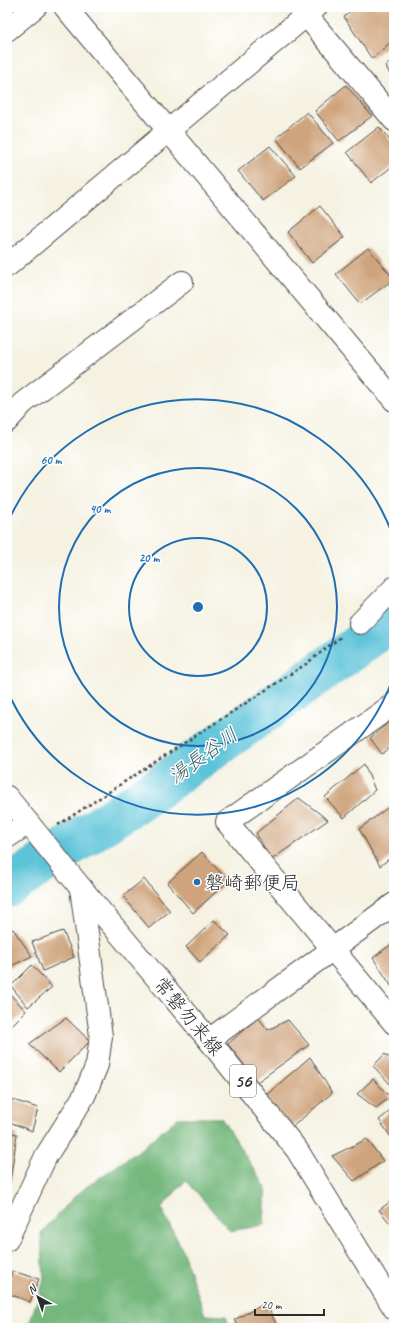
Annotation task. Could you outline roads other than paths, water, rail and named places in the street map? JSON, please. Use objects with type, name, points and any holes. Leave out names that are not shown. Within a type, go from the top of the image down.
[{"type":"street","points":[[7,30],[35,7]]},
{"type":"street","points":[[65,7],[394,400]]},
{"type":"street","points":[[7,266],[311,11],[394,120]]},
{"type":"street","points":[[7,421],[23,403],[182,282]]},
{"type":"street","points":[[360,623],[394,588]]},
{"type":"street","points":[[394,704],[227,822],[394,1023]]},
{"type":"street","name":"常磐勿来線","points":[[7,797],[37,835],[209,1040],[298,1150],[394,1308]]},
{"type":"street","points":[[7,837],[37,835]]},
{"type":"street","points":[[7,1240],[46,1156],[84,1096],[97,1065],[101,1036],[75,880]]},
{"type":"street","points":[[209,1040],[394,904]]},
{"type":"waterway","name":"湯長谷川","points":[[7,887],[146,796],[363,642],[394,618]]},
{"type":"place","name":"磐崎郵便局","points":[[197,882]]}]
